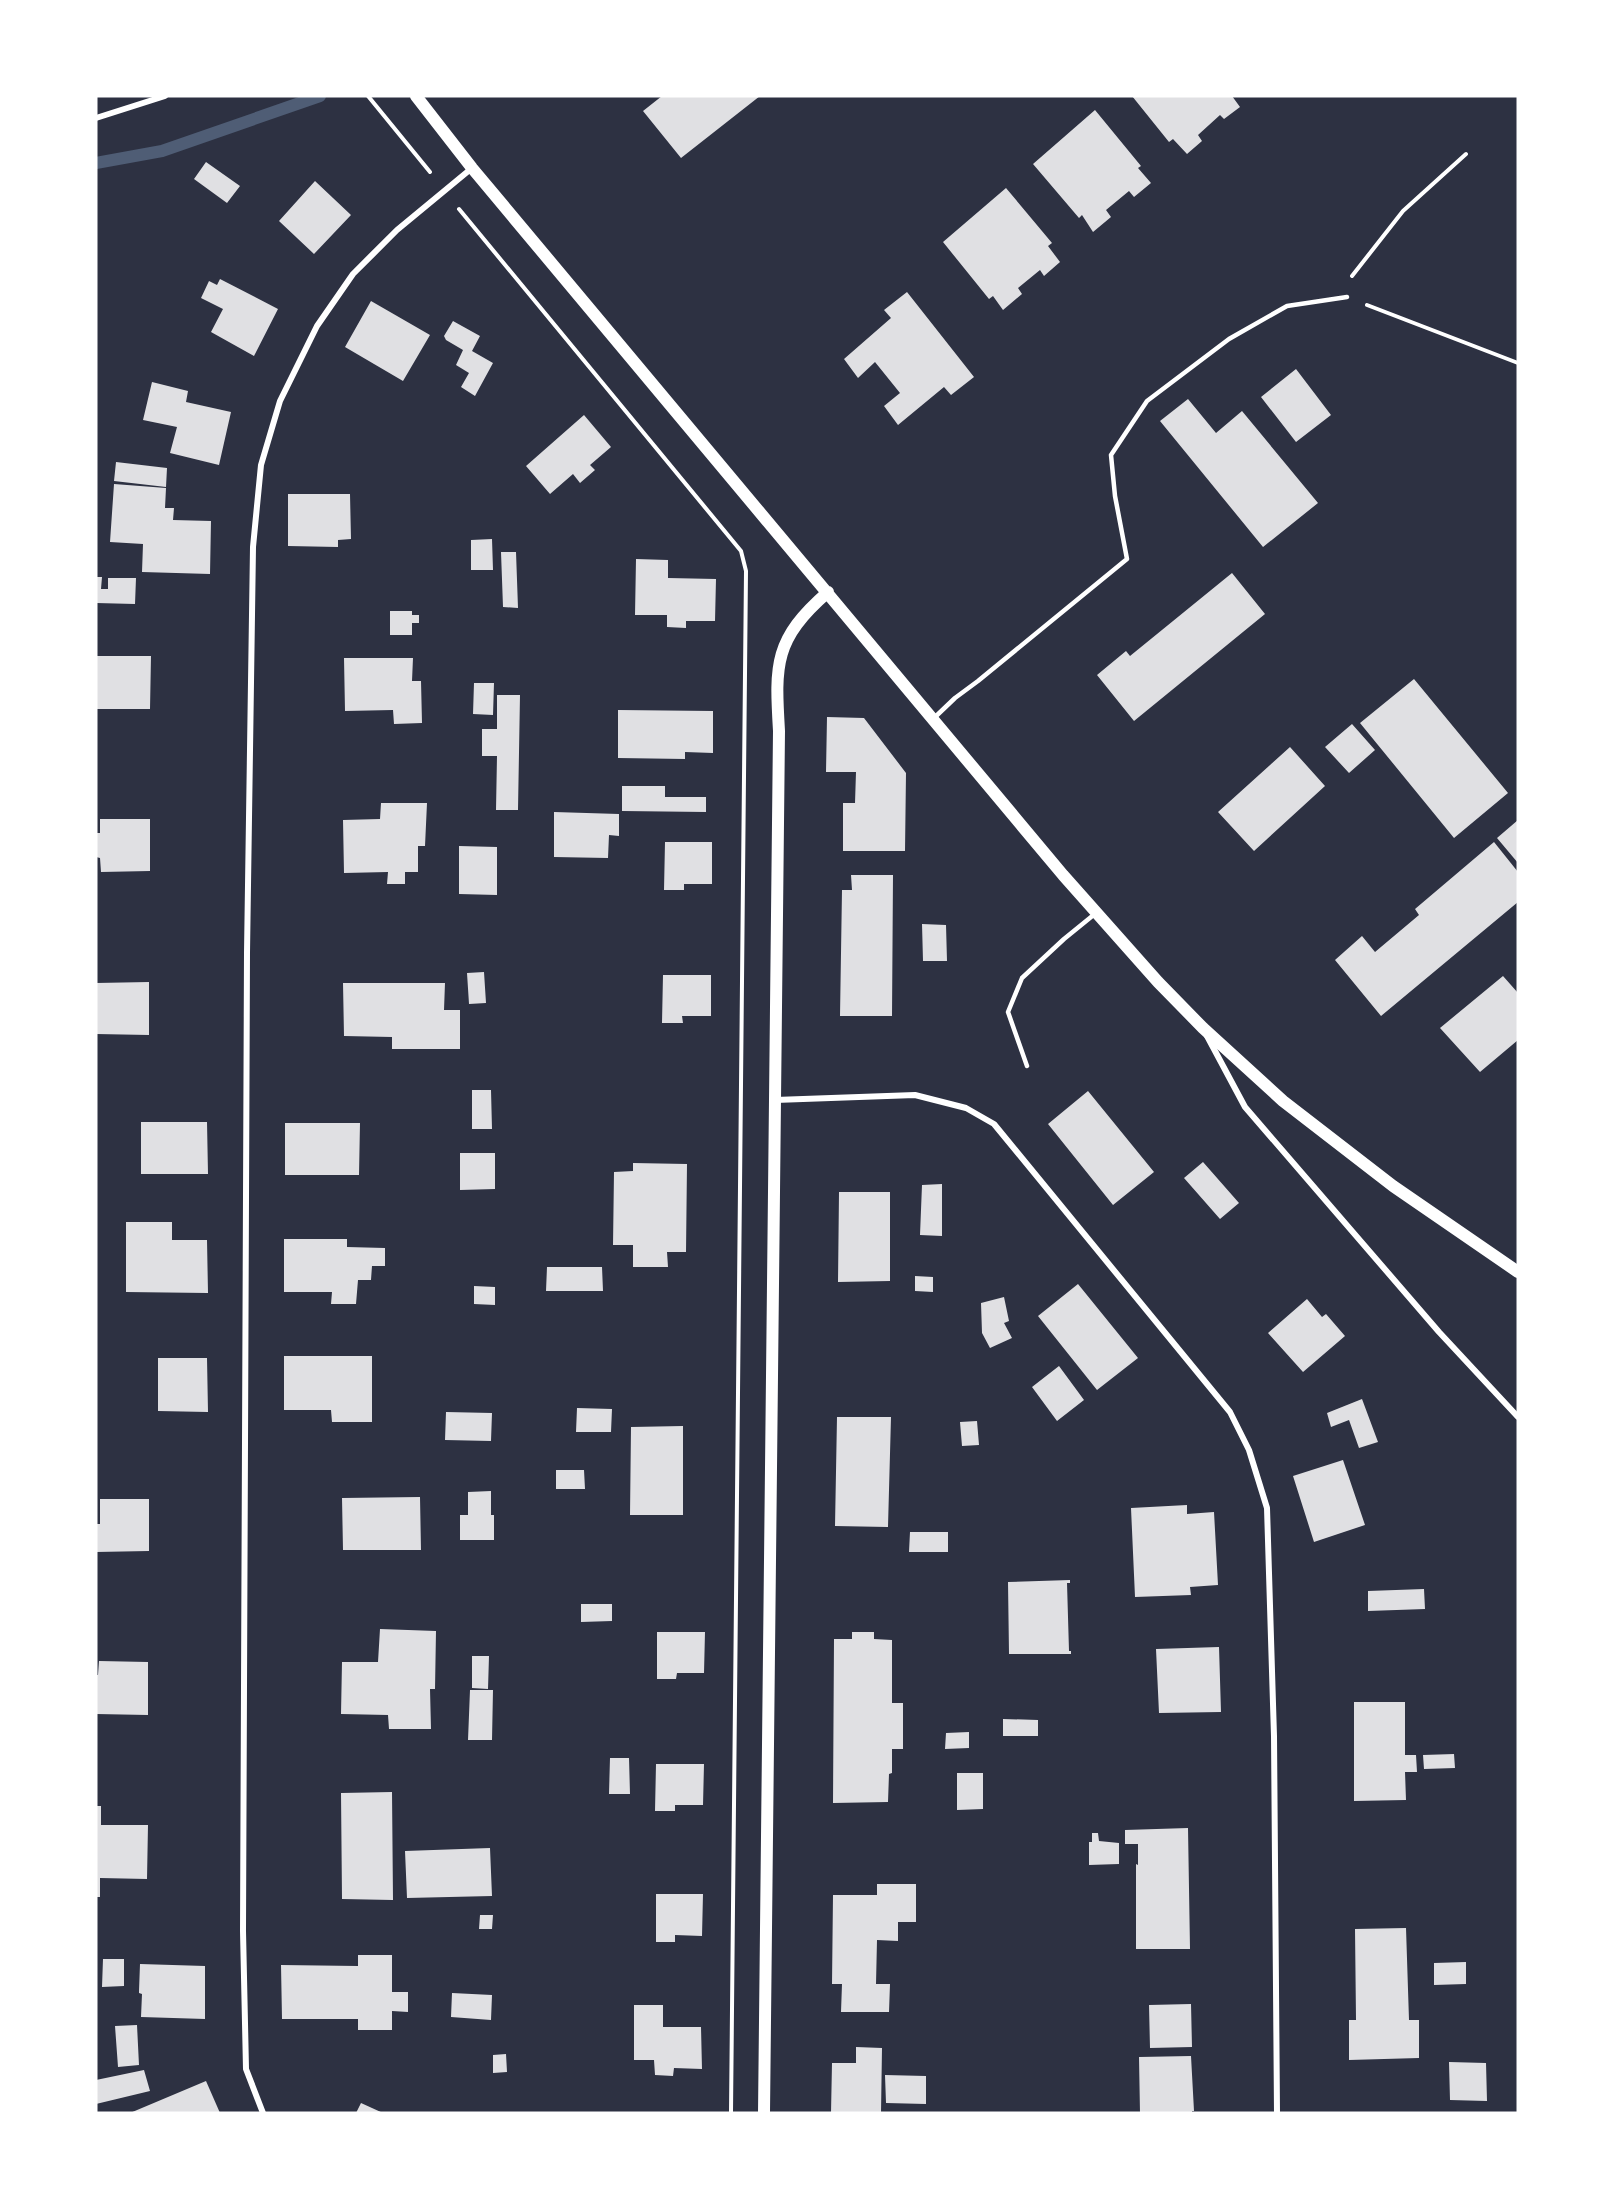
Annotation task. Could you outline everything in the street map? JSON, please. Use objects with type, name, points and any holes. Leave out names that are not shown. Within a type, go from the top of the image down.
[{"type":"main road","points":[[416,96],[472,168],[933,720],[1096,913],[1203,1028],[1283,1101],[1383,1179],[1518,1272]]},
{"type":"main road","points":[[764,2113],[779,731],[776,683],[779,658],[786,639],[796,623],[828,592]]},
{"type":"street","points":[[96,118],[165,96]]},
{"type":"street","points":[[262,2113],[246,2069],[243,1931],[247,965],[253,547],[261,465],[280,401],[317,326],[353,274],[397,230],[472,168]]},
{"type":"street","points":[[1203,1028],[1245,1107],[1439,1332],[1518,1417]]},
{"type":"street","points":[[774,1100],[915,1095],[966,1108],[994,1124],[1230,1412],[1249,1450],[1267,1508],[1274,1736],[1277,2113]]},
{"type":"lane","points":[[933,720],[955,698],[1127,559],[1115,496],[1111,456],[1147,400],[1229,339],[1287,306],[1347,297]]},
{"type":"lane","points":[[1027,1066],[1008,1012],[1022,978],[1096,913]]},
{"type":"path","points":[[368,96],[433,175]]},
{"type":"path","points":[[1466,154],[1403,211],[1352,273],[1347,297],[1518,363]]},
{"type":"path","points":[[460,210],[741,551],[747,571],[732,2113]]},
{"type":"building","points":[[662,96],[760,96],[681,158],[643,111]]},
{"type":"building","points":[[1132,96],[1232,96],[1240,107],[1224,119],[1220,115],[1198,135],[1202,141],[1187,154],[1173,139],[1169,142]]},
{"type":"building","points":[[1095,110],[1141,166],[1138,168],[1151,183],[1134,197],[1129,191],[1106,210],[1111,217],[1093,232],[1082,215],[1079,218],[1033,164]]},
{"type":"building","points":[[206,162],[240,186],[227,203],[194,179]]},
{"type":"building","points":[[315,181],[351,215],[314,254],[279,221]]},
{"type":"building","points":[[1006,188],[1052,243],[1048,246],[1060,262],[1044,276],[1040,270],[1018,288],[1022,294],[1003,310],[993,296],[989,299],[943,242]]},
{"type":"building","points":[[220,279],[278,309],[254,356],[211,332],[223,309],[201,298],[209,281],[217,285]]},
{"type":"building","points":[[907,292],[974,377],[951,395],[944,387],[898,425],[884,406],[900,393],[875,362],[858,378],[844,359],[891,318],[884,310]]},
{"type":"building","points":[[371,301],[430,335],[403,381],[345,347]]},
{"type":"building","points":[[453,321],[480,336],[472,351],[493,363],[475,396],[461,387],[469,373],[456,365],[463,350],[446,340],[444,336]]},
{"type":"building","points":[[1296,369],[1331,415],[1296,442],[1261,397]]},
{"type":"building","points":[[152,382],[188,391],[186,402],[231,412],[219,465],[170,453],[177,427],[143,420]]},
{"type":"building","points":[[1188,399],[1216,433],[1242,411],[1318,503],[1263,547],[1160,421]]},
{"type":"building","points":[[584,415],[611,447],[590,465],[595,470],[580,483],[573,474],[550,494],[526,466]]},
{"type":"building","points":[[116,462],[167,468],[166,487],[114,481]]},
{"type":"building","points":[[114,484],[166,488],[165,508],[174,508],[173,520],[211,521],[210,574],[142,572],[143,544],[110,542]]},
{"type":"building","points":[[288,494],[350,494],[351,539],[338,540],[338,547],[288,546]]},
{"type":"building","points":[[492,539],[493,570],[471,570],[471,540]]},
{"type":"building","points":[[501,552],[516,552],[518,608],[503,607]]},
{"type":"building","points":[[636,559],[668,560],[668,578],[716,579],[715,621],[686,621],[686,628],[667,627],[667,615],[635,615]]},
{"type":"building","points":[[1232,573],[1265,614],[1134,721],[1097,675],[1126,651],[1130,656]]},
{"type":"building","points":[[96,577],[102,577],[101,589],[108,589],[108,578],[136,578],[135,604],[96,603]]},
{"type":"building","points":[[390,611],[412,611],[412,615],[419,615],[419,623],[412,623],[412,635],[390,635]]},
{"type":"building","points":[[96,656],[151,656],[150,709],[96,709]]},
{"type":"building","points":[[344,658],[413,658],[412,681],[421,681],[422,723],[394,724],[393,710],[345,711]]},
{"type":"building","points":[[1414,679],[1508,793],[1454,838],[1360,723]]},
{"type":"building","points":[[474,683],[494,683],[493,715],[473,714]]},
{"type":"building","points":[[497,695],[520,695],[518,810],[496,810],[497,756],[482,756],[482,729],[497,729]]},
{"type":"building","points":[[618,710],[713,711],[713,753],[685,752],[685,759],[618,758]]},
{"type":"building","points":[[827,717],[864,718],[906,773],[905,851],[843,851],[843,803],[855,803],[856,772],[826,772]]},
{"type":"building","points":[[1352,724],[1375,750],[1349,773],[1325,747]]},
{"type":"building","points":[[1290,747],[1325,786],[1254,851],[1218,812]]},
{"type":"building","points":[[622,786],[665,786],[665,797],[706,797],[706,812],[622,811]]},
{"type":"building","points":[[381,803],[427,803],[425,846],[418,846],[418,872],[405,872],[405,884],[387,884],[388,872],[344,873],[343,820],[380,819]]},
{"type":"building","points":[[554,812],[619,814],[619,836],[609,835],[608,858],[554,857]]},
{"type":"building","points":[[100,819],[150,819],[150,871],[101,872],[100,858],[96,857],[96,833],[100,833]]},
{"type":"building","points":[[1518,820],[1518,863],[1497,838]]},
{"type":"building","points":[[665,842],[712,842],[712,884],[684,884],[684,890],[664,890]]},
{"type":"building","points":[[1494,842],[1518,872],[1518,902],[1381,1016],[1335,960],[1362,936],[1375,952],[1419,915],[1415,909]]},
{"type":"building","points":[[459,846],[497,847],[497,895],[459,894]]},
{"type":"building","points":[[851,875],[893,875],[892,1016],[840,1016],[842,890],[852,890]]},
{"type":"building","points":[[922,924],[946,925],[947,961],[923,961]]},
{"type":"building","points":[[484,972],[486,1003],[469,1004],[467,973]]},
{"type":"building","points":[[663,975],[711,975],[711,1016],[682,1016],[683,1023],[662,1023]]},
{"type":"building","points":[[1503,976],[1518,993],[1518,1040],[1480,1072],[1440,1028]]},
{"type":"building","points":[[149,982],[149,1035],[96,1034],[96,983]]},
{"type":"building","points":[[343,983],[445,983],[444,1010],[460,1010],[460,1049],[392,1049],[392,1037],[344,1036]]},
{"type":"building","points":[[472,1090],[491,1090],[492,1129],[472,1129]]},
{"type":"building","points":[[1088,1091],[1154,1172],[1113,1205],[1048,1124]]},
{"type":"building","points":[[141,1122],[207,1122],[208,1174],[141,1174]]},
{"type":"building","points":[[285,1123],[360,1123],[359,1175],[285,1175]]},
{"type":"building","points":[[460,1153],[495,1153],[495,1189],[460,1190]]},
{"type":"building","points":[[1203,1162],[1239,1203],[1220,1219],[1184,1178]]},
{"type":"building","points":[[633,1163],[687,1164],[686,1252],[667,1252],[668,1267],[633,1267],[633,1245],[613,1245],[614,1172],[633,1171]]},
{"type":"building","points":[[942,1184],[942,1236],[920,1235],[922,1185]]},
{"type":"building","points":[[839,1192],[890,1192],[890,1281],[838,1282]]},
{"type":"building","points":[[126,1222],[172,1222],[172,1240],[207,1240],[208,1293],[126,1292]]},
{"type":"building","points":[[284,1239],[347,1239],[347,1247],[385,1248],[385,1266],[372,1266],[371,1280],[358,1280],[356,1304],[331,1304],[332,1292],[284,1292]]},
{"type":"building","points":[[547,1267],[602,1267],[603,1291],[546,1291]]},
{"type":"building","points":[[915,1276],[933,1277],[933,1292],[915,1291]]},
{"type":"building","points":[[1078,1284],[1138,1358],[1097,1390],[1038,1316]]},
{"type":"building","points":[[474,1286],[495,1287],[495,1305],[474,1304]]},
{"type":"building","points":[[1004,1297],[1009,1321],[1004,1323],[1012,1338],[990,1348],[982,1333],[981,1303]]},
{"type":"building","points":[[1307,1299],[1322,1317],[1326,1314],[1345,1336],[1303,1372],[1268,1333]]},
{"type":"building","points":[[284,1356],[372,1356],[372,1422],[332,1422],[331,1410],[284,1410]]},
{"type":"building","points":[[158,1358],[207,1358],[208,1412],[158,1411]]},
{"type":"building","points":[[1059,1366],[1084,1400],[1057,1421],[1032,1387]]},
{"type":"building","points":[[1362,1399],[1378,1442],[1359,1448],[1349,1420],[1331,1427],[1327,1413]]},
{"type":"building","points":[[577,1408],[612,1409],[611,1432],[576,1432]]},
{"type":"building","points":[[446,1412],[492,1413],[491,1441],[445,1440]]},
{"type":"building","points":[[837,1417],[891,1417],[888,1527],[835,1526]]},
{"type":"building","points":[[977,1421],[979,1445],[962,1446],[960,1422]]},
{"type":"building","points":[[683,1426],[683,1515],[630,1515],[631,1427]]},
{"type":"building","points":[[1343,1460],[1365,1525],[1314,1542],[1293,1476]]},
{"type":"building","points":[[556,1470],[584,1470],[585,1489],[556,1489]]},
{"type":"building","points":[[491,1491],[494,1540],[460,1540],[460,1515],[468,1515],[468,1492]]},
{"type":"building","points":[[420,1497],[421,1550],[343,1550],[342,1498]]},
{"type":"building","points":[[100,1499],[149,1499],[149,1551],[96,1552],[96,1524],[100,1524]]},
{"type":"building","points":[[1187,1505],[1187,1514],[1214,1512],[1218,1585],[1190,1587],[1191,1595],[1135,1597],[1131,1508]]},
{"type":"building","points":[[910,1532],[948,1532],[948,1552],[909,1552]]},
{"type":"building","points":[[1070,1580],[1070,1583],[1067,1583],[1069,1651],[1071,1654],[1009,1654],[1008,1582]]},
{"type":"building","points":[[1424,1589],[1425,1609],[1368,1611],[1368,1591]]},
{"type":"building","points":[[581,1604],[612,1604],[612,1621],[581,1622]]},
{"type":"building","points":[[380,1629],[436,1631],[435,1689],[430,1689],[431,1729],[389,1729],[388,1715],[341,1714],[342,1662],[378,1662]]},
{"type":"building","points":[[657,1632],[705,1632],[704,1673],[677,1673],[676,1679],[657,1679]]},
{"type":"building","points":[[852,1632],[874,1632],[874,1639],[892,1640],[892,1703],[903,1703],[903,1749],[892,1749],[892,1773],[889,1774],[888,1802],[833,1803],[834,1639],[852,1639]]},
{"type":"building","points":[[1219,1647],[1221,1712],[1159,1713],[1156,1649]]},
{"type":"building","points":[[472,1656],[489,1656],[488,1689],[472,1688]]},
{"type":"building","points":[[99,1661],[148,1662],[148,1715],[96,1714],[96,1675],[98,1675]]},
{"type":"building","points":[[470,1690],[493,1690],[492,1740],[468,1740]]},
{"type":"building","points":[[1354,1702],[1405,1702],[1405,1755],[1416,1755],[1417,1772],[1405,1772],[1406,1800],[1354,1801]]},
{"type":"building","points":[[1003,1719],[1038,1720],[1038,1736],[1003,1736]]},
{"type":"building","points":[[969,1732],[969,1748],[945,1749],[946,1733]]},
{"type":"building","points":[[1454,1754],[1455,1768],[1424,1769],[1423,1755]]},
{"type":"building","points":[[610,1758],[629,1758],[630,1794],[609,1794]]},
{"type":"building","points":[[656,1764],[704,1764],[703,1805],[675,1805],[675,1811],[655,1811]]},
{"type":"building","points":[[957,1773],[983,1773],[983,1809],[957,1810]]},
{"type":"building","points":[[392,1792],[393,1900],[342,1899],[341,1793]]},
{"type":"building","points":[[96,1806],[101,1806],[101,1825],[148,1825],[147,1879],[100,1878],[100,1897],[96,1897]]},
{"type":"building","points":[[1188,1828],[1190,1949],[1136,1949],[1138,1844],[1125,1844],[1125,1830]]},
{"type":"building","points":[[1092,1833],[1098,1833],[1099,1841],[1119,1843],[1119,1864],[1089,1865],[1089,1842],[1092,1842]]},
{"type":"building","points":[[490,1848],[492,1896],[407,1898],[405,1851]]},
{"type":"building","points":[[877,1884],[916,1884],[916,1922],[898,1922],[898,1941],[877,1940],[876,1984],[890,1984],[889,2012],[841,2012],[842,1984],[832,1984],[833,1895],[877,1895]]},
{"type":"building","points":[[656,1894],[703,1894],[702,1936],[675,1935],[675,1942],[656,1942]]},
{"type":"building","points":[[480,1915],[493,1915],[492,1929],[479,1929]]},
{"type":"building","points":[[1406,1928],[1409,2020],[1419,2020],[1419,2058],[1349,2060],[1349,2020],[1356,2020],[1355,1929]]},
{"type":"building","points":[[358,1955],[392,1955],[392,1992],[408,1992],[408,2012],[392,2011],[392,2030],[358,2030],[358,2019],[282,2019],[281,1965],[358,1966]]},
{"type":"building","points":[[103,1959],[124,1959],[124,1986],[102,1987]]},
{"type":"building","points":[[1466,1962],[1466,1984],[1434,1985],[1434,1963]]},
{"type":"building","points":[[140,1964],[205,1966],[205,2019],[141,2017]]},
{"type":"building","points":[[452,1993],[492,1995],[491,2020],[451,2017]]},
{"type":"building","points":[[1191,2004],[1192,2047],[1150,2048],[1149,2005]]},
{"type":"building","points":[[634,2005],[663,2005],[663,2027],[701,2027],[702,2069],[674,2068],[673,2076],[655,2075],[654,2060],[634,2060]]},
{"type":"building","points":[[137,2025],[139,2065],[118,2067],[115,2026]]},
{"type":"building","points":[[856,2047],[882,2048],[881,2113],[831,2113],[832,2063],[856,2063]]},
{"type":"building","points":[[506,2054],[507,2072],[493,2073],[493,2055]]},
{"type":"building","points":[[1191,2056],[1194,2111],[1192,2113],[1140,2113],[1139,2057]]},
{"type":"building","points":[[1449,2062],[1486,2063],[1487,2101],[1450,2100]]},
{"type":"building","points":[[144,2070],[150,2091],[96,2104],[96,2080]]},
{"type":"building","points":[[885,2075],[926,2076],[926,2104],[886,2103]]},
{"type":"building","points":[[206,2081],[220,2113],[130,2113]]},
{"type":"building","points":[[361,2103],[383,2113],[356,2113]]},
{"type":"waterway","points":[[96,163],[162,151],[320,96]]}]
